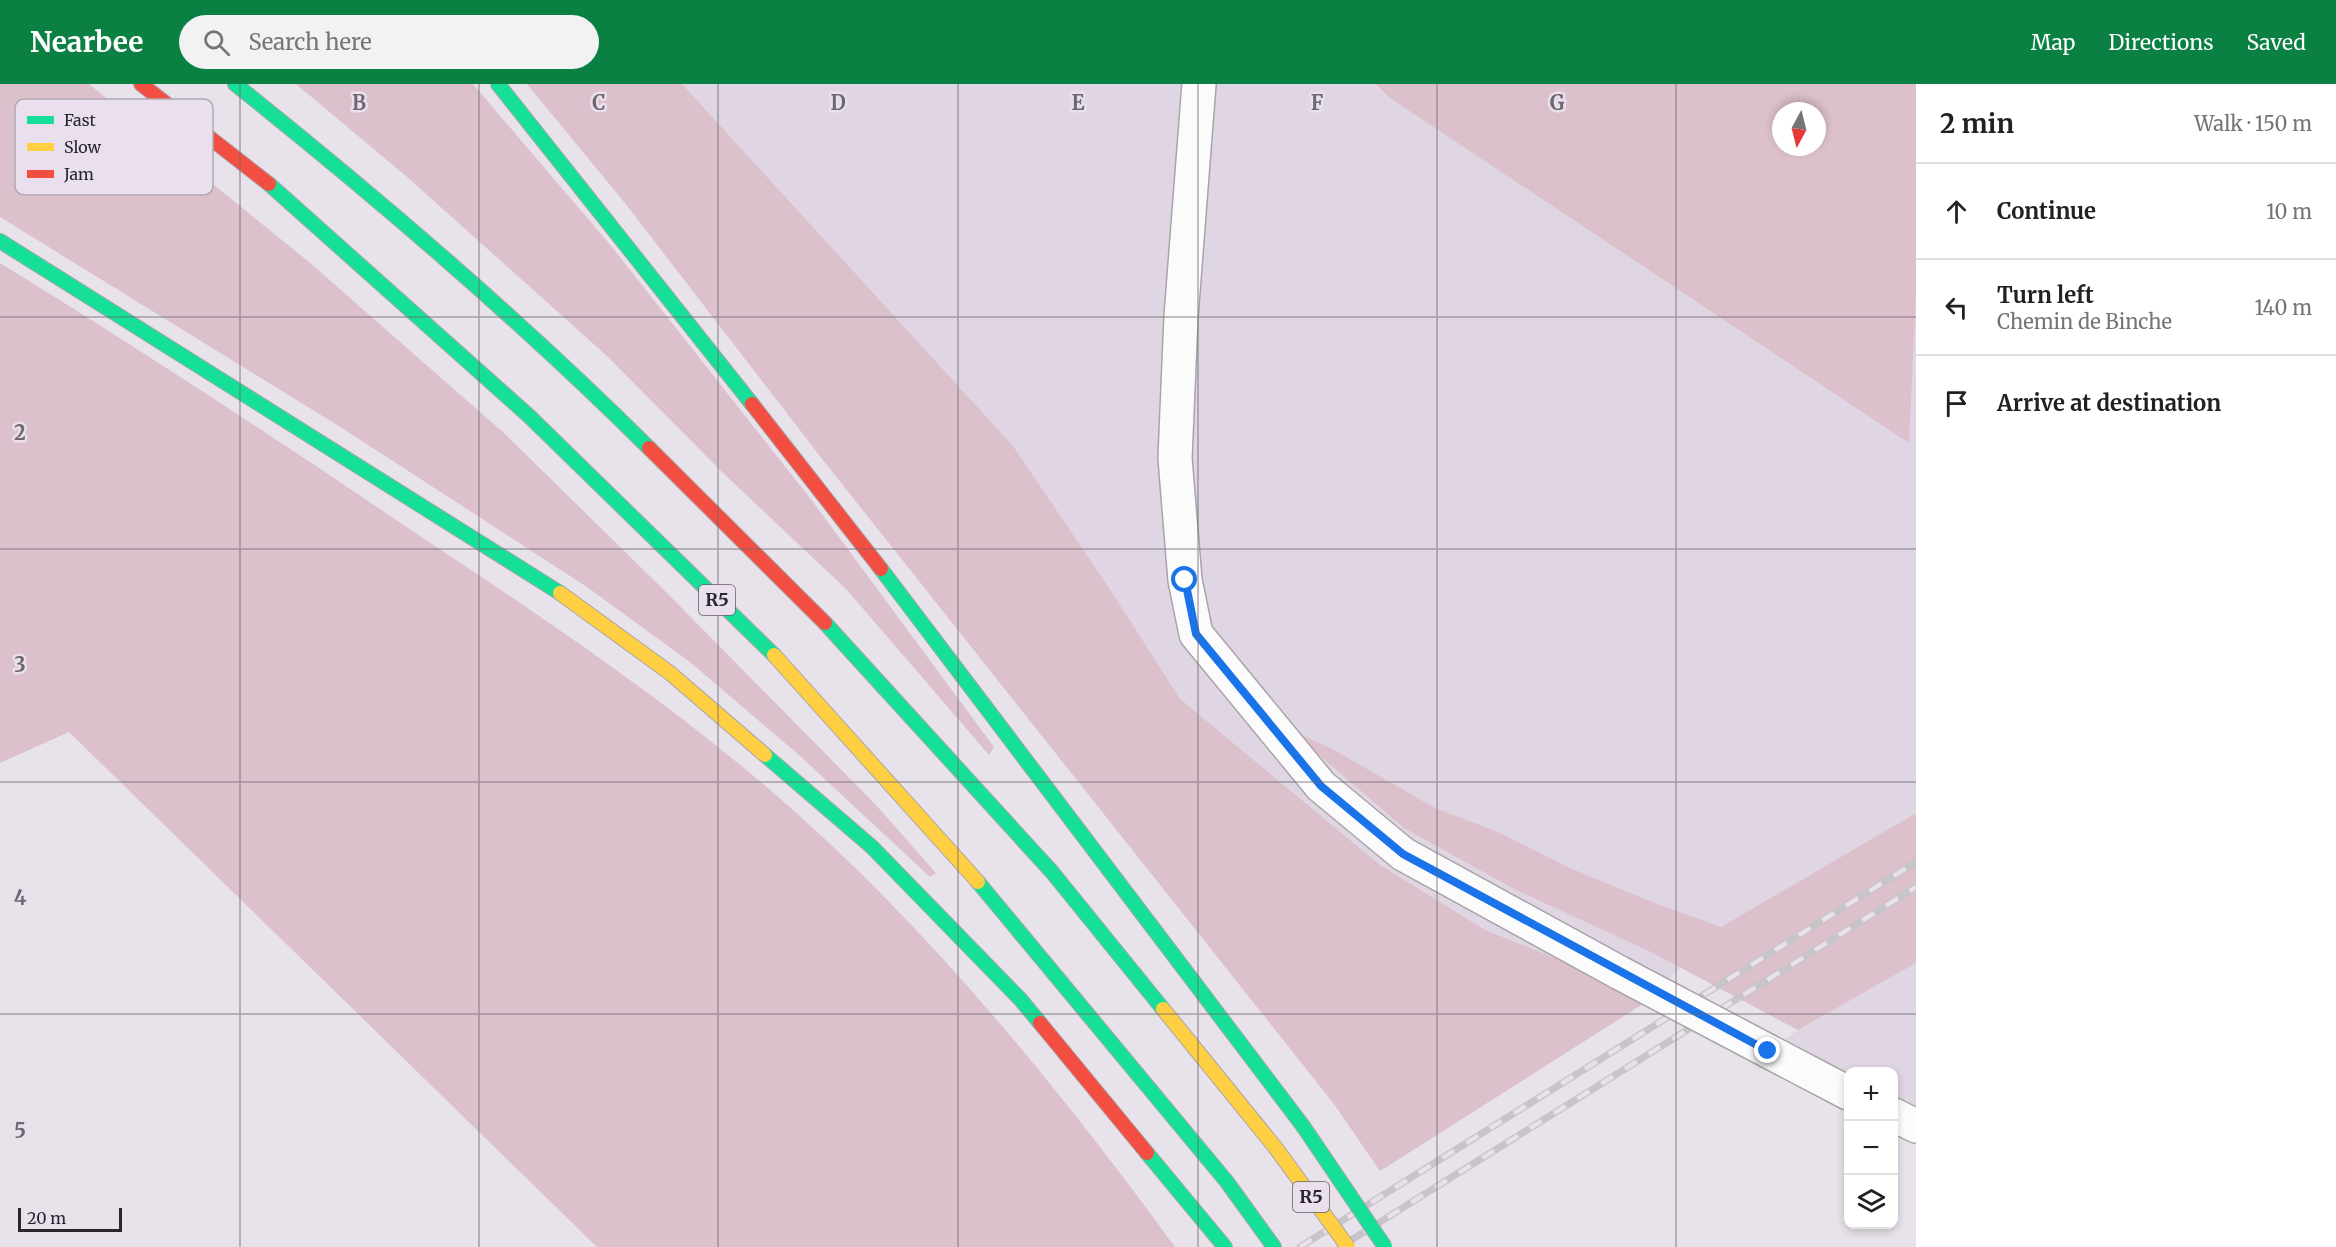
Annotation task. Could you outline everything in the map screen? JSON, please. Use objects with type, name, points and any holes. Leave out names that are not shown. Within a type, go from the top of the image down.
[{"type":"highway","name":"R5","points":[[141,84],[160,99]]},
{"type":"highway","name":"R5","points":[[235,84],[310,144],[573,373],[825,623],[1052,872],[1275,1147],[1348,1247]]},
{"type":"highway","points":[[498,84],[845,521],[1303,1126],[1386,1247]]},
{"type":"highway","name":"R5","points":[[213,140],[271,186],[529,416],[778,660],[1011,919],[1227,1182],[1274,1247]]},
{"type":"highway","points":[[0,241],[538,577],[670,673],[872,847],[1021,999],[1225,1247]]},
{"type":"street","points":[[1199,84],[1181,317],[1175,458],[1185,580],[1196,634],[1321,786],[1403,854],[1620,973],[1844,1091]]},
{"type":"street","points":[[1898,1117],[1916,1126]]},
{"type":"shaded area","points":[[0,84],[89,84],[108,99],[15,99],[15,195],[213,195],[213,184],[309,262],[505,434],[667,593],[875,804],[936,873],[930,877],[800,756],[690,662],[587,587],[342,428],[0,217]]},
{"type":"shaded area","points":[[296,84],[473,84],[612,247],[810,498],[994,747],[989,755],[847,590],[722,472],[607,356],[406,176]]},
{"type":"shaded area","points":[[527,84],[1916,84],[1916,813],[1721,927],[1646,1002],[1380,1171],[1334,1104],[823,460],[625,203]]},
{"type":"shaded area","points":[[527,84],[682,84],[1013,446],[1111,591],[1180,699],[1380,865],[1485,930],[1580,968],[1646,1002],[1380,1171],[1334,1104],[823,460],[625,203]]},
{"type":"shaded area","points":[[1376,84],[1916,84],[1916,293],[1909,443],[1390,98]]},
{"type":"shaded area","points":[[0,263],[213,398],[556,628],[686,722],[769,789],[881,894],[985,1006],[1083,1125],[1175,1247],[597,1247],[69,732],[0,763]]},
{"type":"shaded area","points":[[1289,729],[1332,749],[1435,808],[1498,832],[1572,869],[1721,927],[1916,813],[1916,963],[1798,1030],[1651,952],[1514,889],[1404,828]]},
{"type":"shaded area","points":[[1916,963],[1916,1126],[1898,1117],[1898,1067],[1844,1067],[1844,1091],[1768,1051],[1798,1030]]},
{"type":"railway","points":[[1300,1247],[1916,862]]},
{"type":"railway","points":[[1340,1247],[1916,887]]},
{"type":"traffic: fast","points":[[235,84],[447,260],[550,353],[649,448]]},
{"type":"traffic: fast","points":[[498,84],[752,404]]},
{"type":"traffic: fast","points":[[269,184],[529,416],[774,655]]},
{"type":"traffic: fast","points":[[0,241],[560,593]]},
{"type":"traffic: fast","points":[[881,569],[1303,1126]]},
{"type":"traffic: fast","points":[[825,623],[1052,872],[1163,1009]]},
{"type":"traffic: fast","points":[[765,755],[872,847],[1021,1000],[1040,1023]]},
{"type":"traffic: fast","points":[[978,882],[1227,1182],[1274,1247]]},
{"type":"traffic: fast","points":[[1303,1126],[1385,1247]]},
{"type":"traffic: fast","points":[[1147,1153],[1225,1247]]},
{"type":"traffic: slow","points":[[560,593],[670,673],[765,755]]},
{"type":"traffic: slow","points":[[774,655],[978,882]]},
{"type":"traffic: slow","points":[[1163,1009],[1275,1147]]},
{"type":"traffic: slow","points":[[1275,1147],[1348,1247]]},
{"type":"traffic: jam","points":[[141,84],[160,99]]},
{"type":"traffic: jam","points":[[213,140],[269,184]]},
{"type":"traffic: jam","points":[[752,404],[881,569]]},
{"type":"traffic: jam","points":[[649,448],[825,623]]},
{"type":"traffic: jam","points":[[1040,1023],[1147,1153]]},
{"type":"route","points":[[1185,580],[1196,634],[1321,786],[1403,854],[1768,1051]]}]
